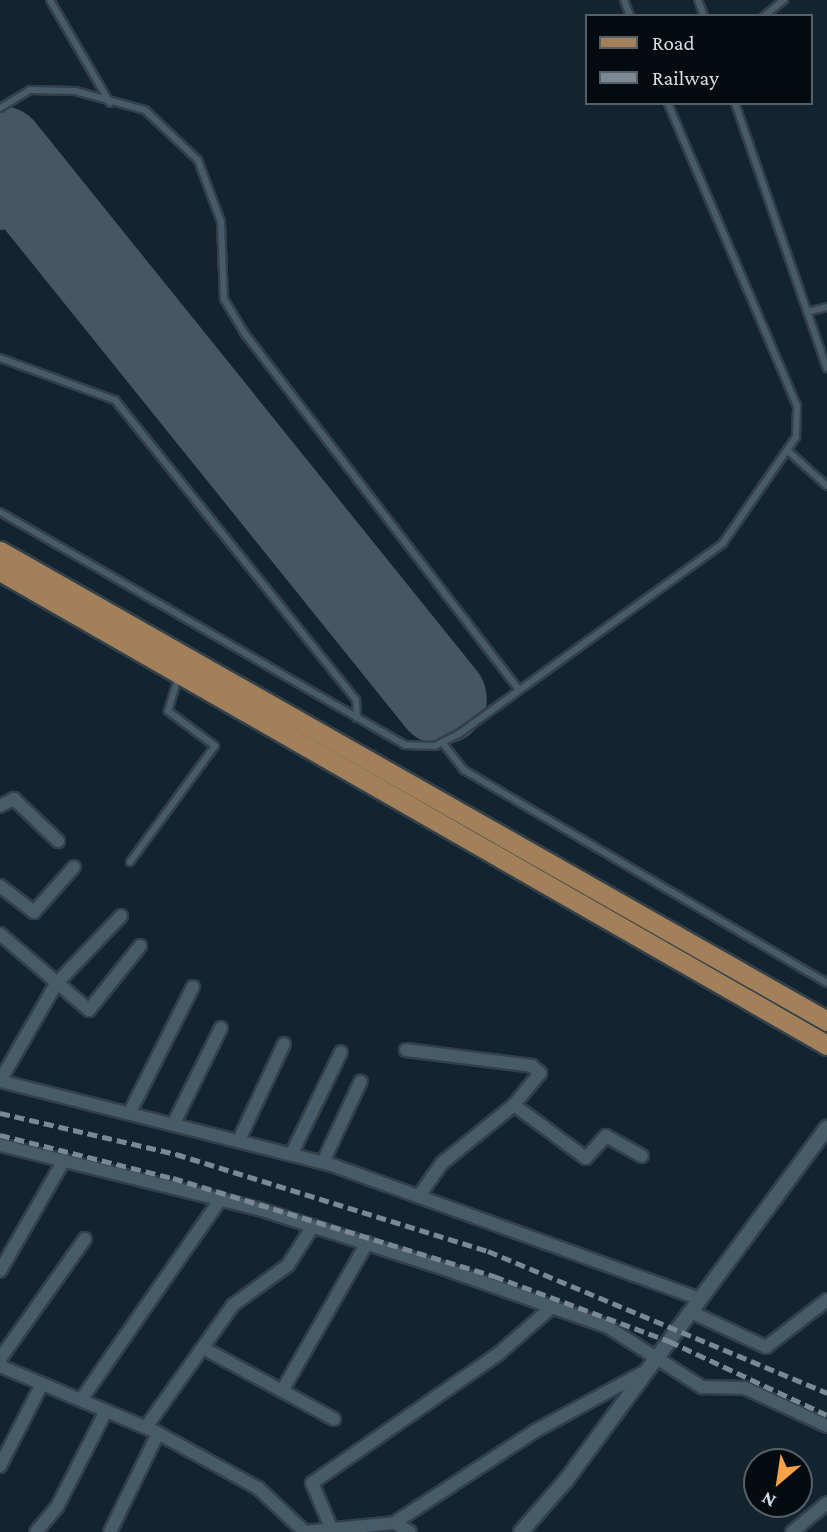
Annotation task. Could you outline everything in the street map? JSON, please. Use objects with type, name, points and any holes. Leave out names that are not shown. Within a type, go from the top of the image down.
[{"type":"main road","points":[[0,551],[827,1021]]},
{"type":"main road","points":[[0,571],[827,1045]]},
{"type":"street","points":[[0,806],[14,799],[58,841]]},
{"type":"street","points":[[0,886],[34,912],[74,867]]},
{"type":"street","points":[[121,916],[57,984],[0,1081],[323,1162],[419,1194],[701,1299]]},
{"type":"street","points":[[0,934],[57,984],[91,1009],[140,946]]},
{"type":"street","points":[[130,1112],[193,988]]},
{"type":"street","points":[[174,1123],[221,1028]]},
{"type":"street","points":[[239,1140],[284,1044]]},
{"type":"street","points":[[406,1050],[536,1067],[540,1078],[514,1105],[442,1163],[419,1194]]},
{"type":"street","points":[[292,1153],[341,1052]]},
{"type":"street","points":[[323,1162],[361,1081]]},
{"type":"street","points":[[514,1105],[586,1158],[606,1136],[642,1156]]},
{"type":"street","points":[[521,1532],[659,1356],[827,1128]]},
{"type":"street","points":[[0,1145],[220,1200],[368,1243],[608,1326],[659,1356],[702,1387],[745,1388],[827,1426]]},
{"type":"street","points":[[0,1271],[64,1160]]},
{"type":"street","points":[[81,1400],[220,1200]]},
{"type":"street","points":[[110,1532],[152,1430],[203,1348],[243,1295],[288,1265],[313,1226]]},
{"type":"street","points":[[0,1359],[85,1239]]},
{"type":"street","points":[[282,1391],[368,1243]]},
{"type":"street","points":[[691,1312],[766,1347],[827,1300]]},
{"type":"street","points":[[332,1530],[312,1483],[497,1355],[552,1307]]},
{"type":"street","points":[[203,1348],[334,1419]]},
{"type":"street","points":[[0,1366],[152,1430],[258,1488],[303,1532],[394,1523],[535,1431],[649,1369]]},
{"type":"street","points":[[0,1466],[42,1384]]},
{"type":"street","points":[[36,1532],[57,1507],[106,1411]]},
{"type":"street","points":[[792,1532],[827,1503]]},
{"type":"street","points":[[394,1523],[410,1532]]},
{"type":"lane","points":[[51,0],[110,103]]},
{"type":"lane","points":[[766,14],[784,0]]},
{"type":"lane","points":[[0,108],[30,90],[52,87],[145,110],[198,160],[221,222],[224,299],[245,334],[519,690]]},
{"type":"lane","points":[[0,512],[405,745],[442,742],[723,543],[796,437],[797,406],[669,105]]},
{"type":"lane","points":[[736,105],[827,368]]},
{"type":"lane","points":[[807,312],[827,307]]},
{"type":"lane","points":[[0,358],[115,400],[356,700],[357,718]]},
{"type":"lane","points":[[787,450],[827,486]]},
{"type":"lane","points":[[130,862],[215,746],[168,711],[181,674]]},
{"type":"lane","points":[[442,742],[464,770],[827,983]]},
{"type":"taxiway","points":[[0,211],[28,187]]},
{"type":"runway","points":[[0,151],[441,699]]},
{"type":"railway","points":[[0,1113],[176,1154],[488,1251],[827,1393]]},
{"type":"railway","points":[[0,1135],[173,1178],[494,1276],[669,1341],[827,1415]]}]
